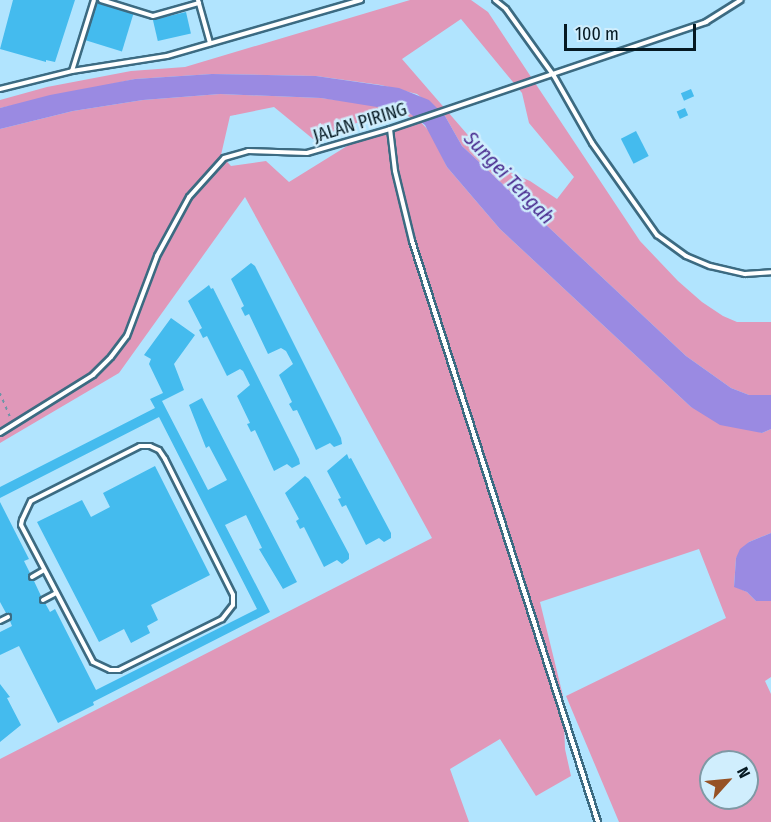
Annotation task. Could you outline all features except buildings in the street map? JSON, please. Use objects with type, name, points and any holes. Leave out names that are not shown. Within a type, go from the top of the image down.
[{"type":"lane","points":[[72,71],[94,0]]},
{"type":"lane","points":[[101,0],[153,16],[199,2],[210,43]]},
{"type":"lane","points":[[0,89],[72,71],[167,56],[361,0]]},
{"type":"lane","points":[[495,0],[506,9],[554,76],[592,143],[657,235],[686,256],[710,266],[745,274],[771,272]]},
{"type":"lane","name":"JALAN PIRING","points":[[0,433],[93,375],[122,343],[134,320],[157,256],[189,197],[224,158],[248,151],[307,153],[390,129],[554,76],[706,22],[741,0]]},
{"type":"lane","points":[[390,129],[395,171],[411,241],[598,822]]},
{"type":"lane","points":[[140,446],[150,446],[159,450],[165,459],[233,595],[232,605],[222,619],[119,670],[110,670],[93,662],[44,570],[21,525],[25,510],[31,501],[140,446]]},
{"type":"lane","points":[[32,577],[44,570]]},
{"type":"lane","points":[[43,600],[56,593]]},
{"type":"lane","points":[[0,621],[8,617]]},
{"type":"path","points":[[0,393],[12,424]]},
{"type":"shaded area","points":[[410,0],[471,0],[488,12],[640,241],[678,281],[702,302],[723,316],[737,322],[771,322],[771,395],[749,395],[731,388],[686,356],[462,146],[445,116],[417,94],[381,85],[316,76],[212,74],[135,79],[0,108],[0,100],[47,87],[131,71],[185,67]],"holes":[[[461,19],[522,93],[529,123],[574,177],[557,199],[530,181],[493,164],[402,59]]]},
{"type":"shaded area","points":[[212,74],[316,76],[399,88],[429,100],[445,116],[462,146],[686,356],[731,388],[749,395],[771,395],[771,429],[762,433],[720,425],[691,407],[500,229],[447,167],[425,125],[408,112],[321,98],[220,94],[143,100],[73,111],[0,129],[0,108],[50,95],[135,79]]},
{"type":"shaded area","points":[[220,94],[321,98],[394,109],[313,139],[274,107],[230,116],[221,155],[231,166],[266,161],[289,182],[360,138],[415,120],[398,111],[414,115],[431,133],[447,167],[500,229],[691,407],[762,433],[771,429],[771,533],[749,542],[736,558],[734,586],[747,592],[756,601],[771,601],[771,677],[765,681],[771,694],[771,822],[619,822],[566,696],[726,618],[699,549],[540,602],[563,696],[565,749],[571,776],[536,796],[500,739],[450,769],[469,822],[0,822],[0,759],[432,538],[245,197],[119,373],[0,443],[0,129],[73,111],[143,100]]},
{"type":"shaded area","points":[[771,533],[771,601],[756,601],[747,592],[734,587],[736,558],[740,549],[749,542]]},
{"type":"water label","name":"Sungei Tengah","points":[[509,178]]}]
